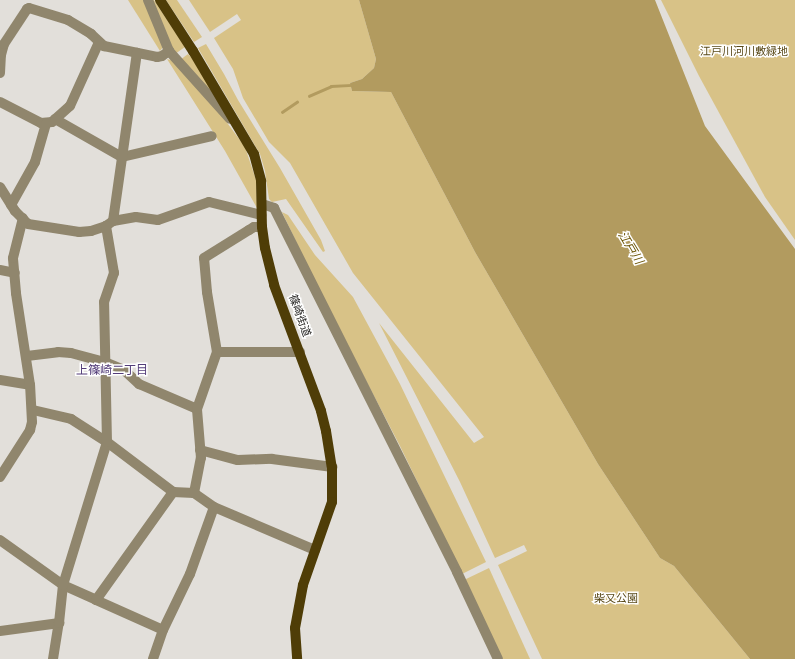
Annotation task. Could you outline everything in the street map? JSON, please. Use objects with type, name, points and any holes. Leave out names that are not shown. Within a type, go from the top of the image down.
[{"type":"main road","name":"篠崎街道","points":[[160,0],[193,51],[254,154],[258,167],[265,248],[274,285],[321,411],[330,447],[332,467],[332,502],[303,584],[297,612],[295,641],[297,659]]},
{"type":"street","points":[[148,0],[169,51],[241,131]]},
{"type":"street","points":[[0,73],[1,55],[4,44],[29,8],[68,20],[91,34],[104,46],[157,57],[162,56],[169,51]]},
{"type":"street","points":[[0,102],[41,123],[46,124],[55,119],[70,106],[99,42]]},
{"type":"street","points":[[53,659],[63,585],[107,442],[104,302],[114,273],[110,223],[122,156],[137,53]]},
{"type":"street","points":[[55,119],[122,156],[212,136]]},
{"type":"street","points":[[12,205],[35,162],[46,124]]},
{"type":"street","points":[[0,187],[12,205],[28,224],[79,232],[91,231],[110,223],[136,217],[158,220],[209,202],[262,215]]},
{"type":"street","points":[[262,204],[274,208],[278,214],[457,572],[498,659]]},
{"type":"street","points":[[0,477],[30,430],[33,410],[27,356],[16,294],[13,258],[23,218]]},
{"type":"street","points":[[194,493],[201,458],[197,409],[217,352],[207,292],[204,258],[249,230],[262,227]]},
{"type":"street","points":[[0,270],[15,273]]},
{"type":"street","points":[[27,356],[58,352],[71,353],[106,362],[124,370],[138,384],[197,409]]},
{"type":"street","points":[[217,352],[300,352]]},
{"type":"street","points":[[0,380],[30,385]]},
{"type":"street","points":[[33,410],[71,419],[107,442],[174,492],[194,493],[214,507],[314,550]]},
{"type":"street","points":[[200,450],[238,460],[272,459],[332,467]]},
{"type":"street","points":[[96,600],[174,492]]},
{"type":"street","points":[[153,659],[163,630],[190,574],[214,507]]},
{"type":"street","points":[[0,540],[63,585],[163,630]]},
{"type":"street","points":[[0,631],[59,623]]},
{"type":"green space","points":[[128,0],[146,0],[163,47],[160,51]]},
{"type":"green space","points":[[152,0],[154,0],[185,47],[175,54]]},
{"type":"green space","points":[[166,0],[177,0],[202,37],[194,42]]},
{"type":"green space","name":"柴又公園","points":[[189,0],[359,0],[376,59],[374,68],[362,79],[350,83],[352,91],[391,92],[475,252],[598,464],[660,558],[674,566],[750,659],[542,659],[498,565],[527,551],[524,545],[495,558],[460,482],[379,323],[474,443],[484,437],[353,273],[290,163],[269,142],[243,98],[233,69],[214,38],[241,20],[237,14],[210,32]]},
{"type":"green space","name":"江戸川河川敷緑地","points":[[661,0],[795,0],[795,240],[765,197],[699,76]]},
{"type":"green space","points":[[206,44],[238,100],[280,168],[321,240],[325,251],[323,252],[286,199],[272,202],[269,199],[265,171],[260,154],[198,48]]},
{"type":"green space","points":[[188,54],[191,57],[219,102],[180,60]]},
{"type":"green space","points":[[167,59],[174,61],[214,105],[245,147],[256,180],[257,208],[225,151]]},
{"type":"green space","points":[[282,212],[288,215],[315,255],[353,297],[400,384],[486,562],[462,574],[400,446],[322,296]]},
{"type":"green space","points":[[489,568],[530,659],[501,659],[464,580]]},
{"type":"water","name":"江戸川","points":[[359,0],[655,0],[705,126],[795,249],[795,659],[750,659],[674,566],[660,558],[598,464],[475,252],[391,92],[352,91],[350,83],[362,79],[374,68],[376,59]]},
{"type":"waterway","points":[[309,96],[331,86],[352,85]]},
{"type":"waterway","points":[[282,112],[297,102]]},
{"type":"district","name":"上篠崎二丁目","points":[[112,371]]}]
